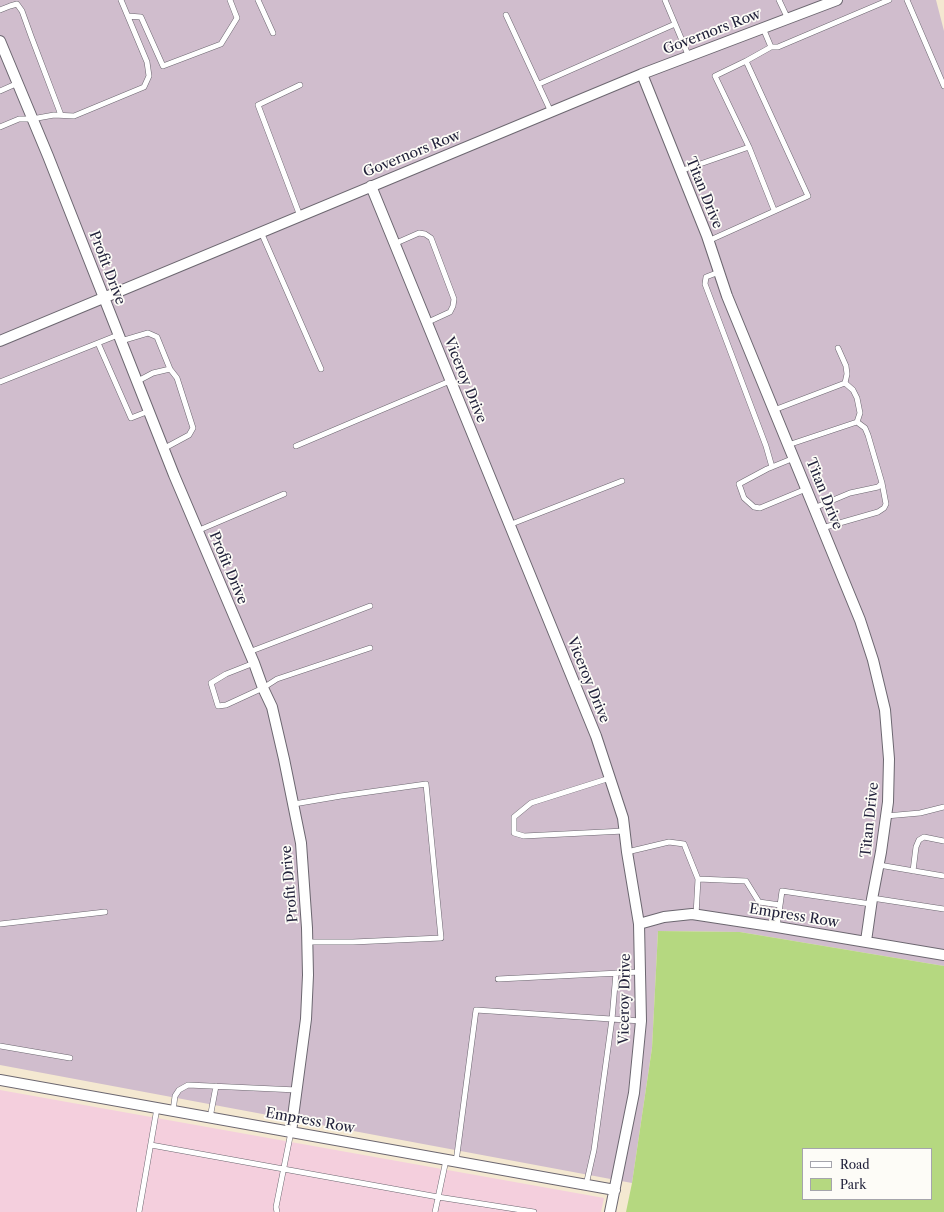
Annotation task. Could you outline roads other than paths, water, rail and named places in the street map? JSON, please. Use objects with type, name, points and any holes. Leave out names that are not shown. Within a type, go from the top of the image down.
[{"type":"street","name":"Governors Row","points":[[0,341],[642,74],[837,0]]},
{"type":"street","name":"Profit Drive","points":[[0,41],[48,156],[163,449],[272,707],[294,804],[301,843],[308,942],[306,1020],[291,1132]]},
{"type":"street","name":"Titan Drive","points":[[642,74],[708,241],[727,296],[860,620],[873,660],[885,710],[889,759],[886,816],[866,942]]},
{"type":"street","name":"Viceroy Drive","points":[[371,186],[596,736],[623,818],[639,924],[641,1021],[634,1093],[610,1212]]},
{"type":"street","name":"Empress Row","points":[[639,924],[664,917],[696,915],[944,955]]},
{"type":"street","name":"Empress Row","points":[[0,1080],[615,1190]]},
{"type":"lane","points":[[0,127],[19,119],[32,119],[54,115],[74,116],[144,87],[149,76],[147,62],[121,0]]},
{"type":"lane","points":[[128,16],[141,17],[163,66],[221,44],[237,18],[230,0]]},
{"type":"lane","points":[[258,0],[273,33]]},
{"type":"lane","points":[[665,0],[689,56]]},
{"type":"lane","points":[[779,0],[788,19]]},
{"type":"lane","points":[[774,210],[749,147],[715,76],[771,47],[778,47],[889,0]]},
{"type":"lane","points":[[907,0],[944,86]]},
{"type":"lane","points":[[0,10],[17,4],[22,11],[61,115]]},
{"type":"lane","points":[[506,15],[551,112]]},
{"type":"lane","points":[[539,84],[675,24]]},
{"type":"lane","points":[[763,28],[771,47]]},
{"type":"lane","points":[[708,241],[808,196],[746,61]]},
{"type":"lane","points":[[0,91],[18,83]]},
{"type":"lane","points":[[300,85],[258,105],[300,216]]},
{"type":"lane","points":[[680,170],[749,147]]},
{"type":"lane","points":[[261,232],[322,369]]},
{"type":"lane","points":[[394,244],[419,233],[425,234],[431,238],[454,299],[450,312],[426,323]]},
{"type":"lane","points":[[719,272],[706,277],[705,284],[766,446],[772,467]]},
{"type":"lane","points":[[0,382],[98,343],[148,333],[157,337],[170,369],[176,378],[193,428],[189,435],[163,449]]},
{"type":"lane","points":[[98,343],[131,418],[149,411]]},
{"type":"lane","points":[[838,348],[846,366],[847,374],[845,383]]},
{"type":"lane","points":[[136,382],[153,374],[170,369]]},
{"type":"lane","points":[[296,446],[450,381]]},
{"type":"lane","points":[[774,410],[845,383]]},
{"type":"lane","points":[[845,383],[853,390],[857,398],[860,413],[857,422]]},
{"type":"lane","points":[[788,445],[857,422]]},
{"type":"lane","points":[[822,528],[878,512],[884,508],[886,504],[882,483],[868,435],[865,428],[857,422]]},
{"type":"lane","points":[[794,458],[772,467],[739,484],[744,498],[754,507],[760,508],[806,489]]},
{"type":"lane","points":[[509,525],[622,481]]},
{"type":"lane","points":[[814,508],[850,493],[878,487],[882,483]]},
{"type":"lane","points":[[197,532],[284,494]]},
{"type":"lane","points":[[249,652],[370,606]]},
{"type":"lane","points":[[254,663],[226,674],[211,683],[218,706],[226,705],[263,688],[277,679],[370,648]]},
{"type":"lane","points":[[610,778],[531,803],[514,817],[514,833],[524,836],[624,831]]},
{"type":"lane","points":[[294,804],[426,784],[441,938],[353,942],[308,942]]},
{"type":"lane","points":[[886,816],[920,813],[944,807]]},
{"type":"lane","points":[[913,871],[916,847],[919,840],[924,837],[944,841]]},
{"type":"lane","points":[[627,852],[669,842],[684,844],[698,879],[696,915]]},
{"type":"lane","points":[[879,865],[944,876]]},
{"type":"lane","points":[[698,879],[746,881],[759,902],[780,905]]},
{"type":"lane","points":[[777,927],[782,891],[944,909]]},
{"type":"lane","points":[[0,924],[105,912]]},
{"type":"lane","points":[[498,979],[640,972]]},
{"type":"lane","points":[[586,1185],[594,1150],[612,1019],[616,973]]},
{"type":"lane","points":[[456,1162],[476,1010],[641,1021]]},
{"type":"lane","points":[[0,1046],[70,1058]]},
{"type":"lane","points":[[173,1111],[175,1096],[179,1090],[188,1085],[297,1090]]},
{"type":"lane","points":[[210,1118],[216,1086]]},
{"type":"lane","points":[[139,1212],[157,1108]]},
{"type":"lane","points":[[271,1212],[276,1209],[291,1132]]},
{"type":"lane","points":[[151,1145],[438,1197],[534,1212]]},
{"type":"lane","points":[[435,1212],[446,1160]]}]
